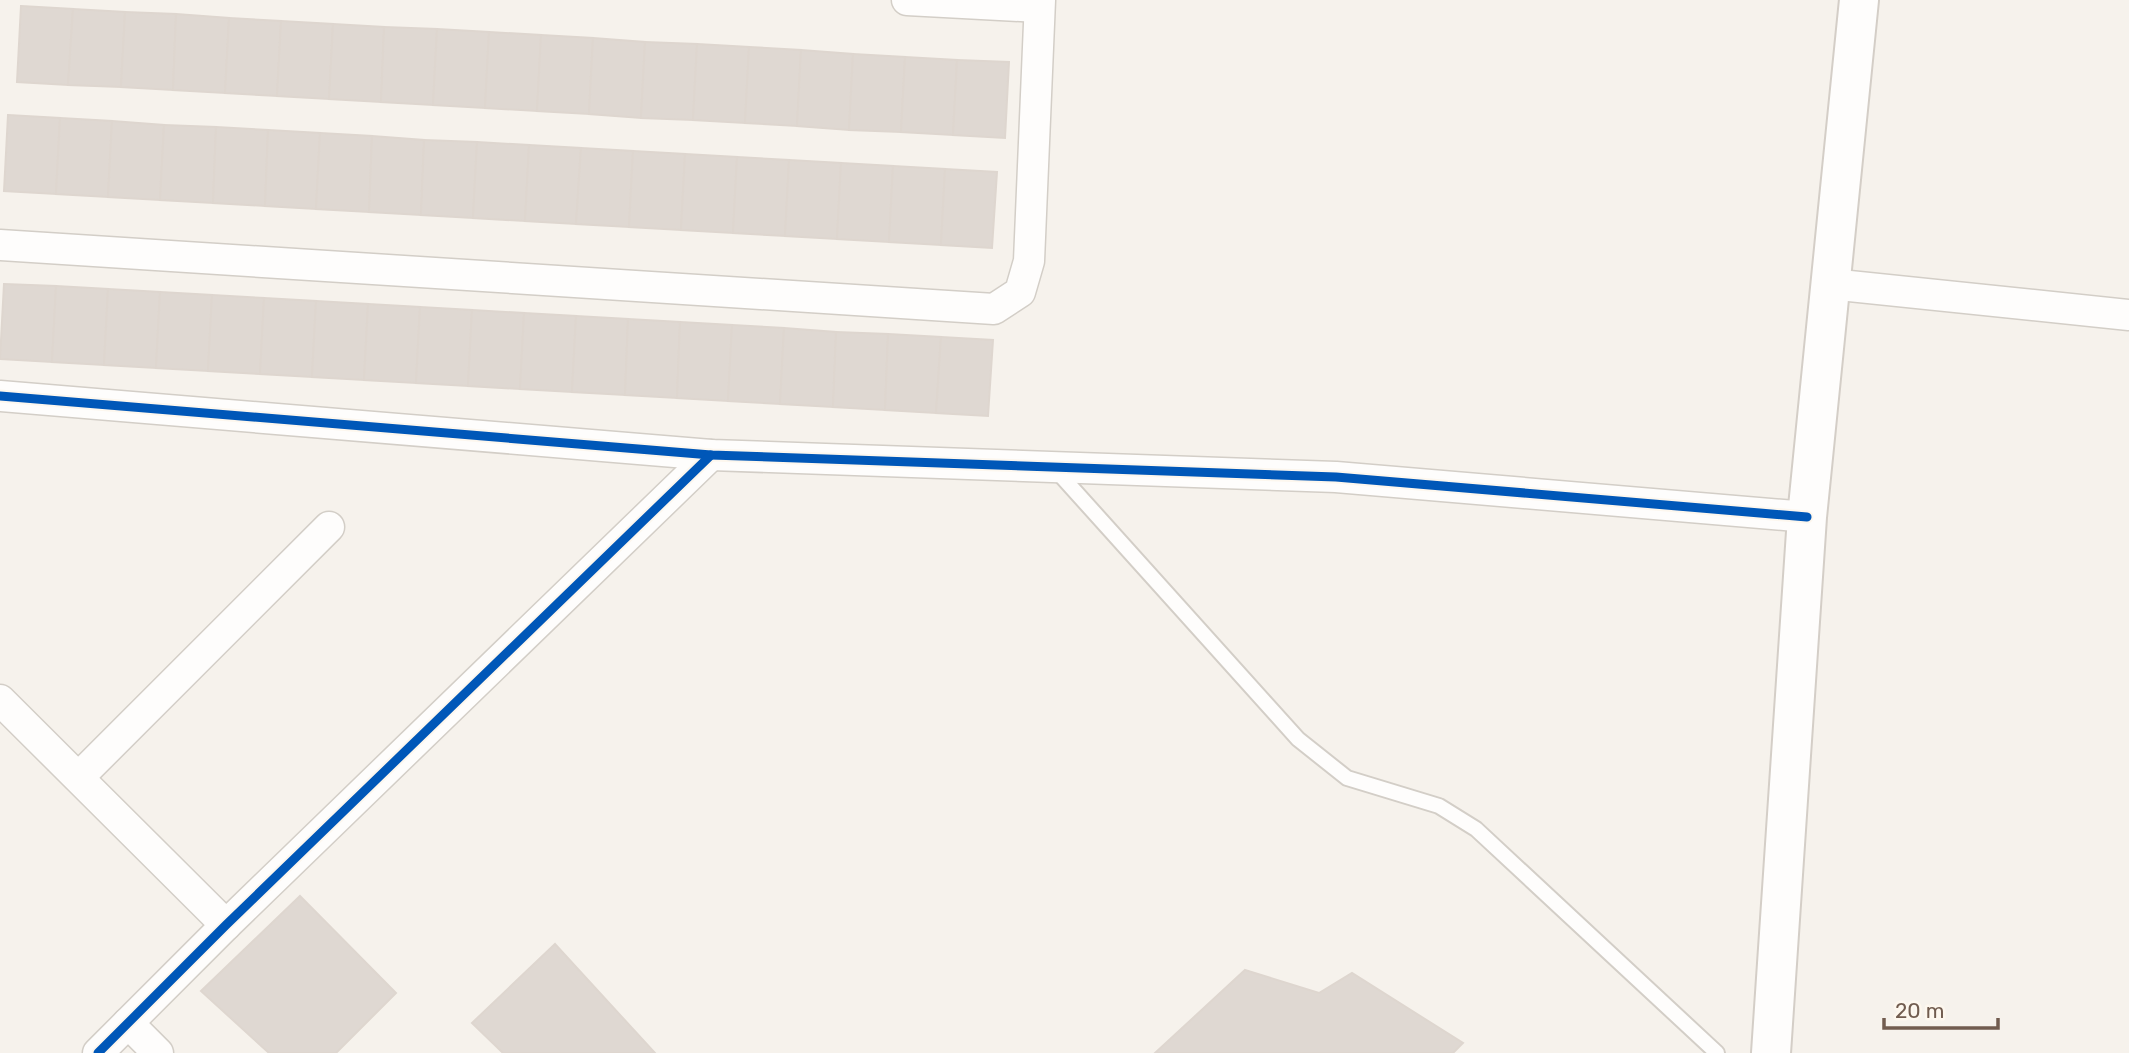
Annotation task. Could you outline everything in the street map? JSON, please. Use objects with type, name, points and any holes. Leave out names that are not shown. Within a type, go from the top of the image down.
[{"type":"main road","points":[[1771,1053],[1807,517],[1859,0]]},
{"type":"street","points":[[0,245],[994,309],[1020,292],[1029,261],[1040,3],[907,0]]},
{"type":"street","points":[[1830,285],[2129,315]]},
{"type":"street","points":[[0,396],[711,455],[1336,477],[1807,517]]},
{"type":"street","points":[[98,1053],[226,925],[711,455]]},
{"type":"street","points":[[79,777],[329,527]]},
{"type":"street","points":[[3,710],[79,777],[226,925]]},
{"type":"street","points":[[128,1023],[158,1053]]},
{"type":"lane","points":[[1054,467],[1298,739],[1346,778],[1439,806],[1476,829],[1717,1053]]},
{"type":"building","points":[[21,6],[73,9],[68,85],[17,82]]},
{"type":"building","points":[[73,9],[125,12],[121,87],[68,85]]},
{"type":"building","points":[[125,12],[176,14],[173,90],[121,87]]},
{"type":"building","points":[[176,14],[229,18],[225,93],[173,90]]},
{"type":"building","points":[[229,18],[281,21],[277,96],[225,93]]},
{"type":"building","points":[[281,21],[333,24],[329,99],[277,96]]},
{"type":"building","points":[[333,24],[384,27],[381,102],[329,99]]},
{"type":"building","points":[[384,27],[437,29],[433,105],[381,102]]},
{"type":"building","points":[[437,29],[489,32],[485,108],[433,105]]},
{"type":"building","points":[[489,32],[541,35],[537,111],[485,108]]},
{"type":"building","points":[[541,35],[593,38],[589,114],[537,111]]},
{"type":"building","points":[[593,38],[645,42],[641,118],[589,114]]},
{"type":"building","points":[[645,42],[697,44],[693,120],[641,118]]},
{"type":"building","points":[[697,44],[749,47],[745,123],[693,120]]},
{"type":"building","points":[[749,47],[801,50],[797,126],[745,123]]},
{"type":"building","points":[[801,50],[853,54],[849,130],[797,126]]},
{"type":"building","points":[[853,54],[905,57],[901,132],[849,130]]},
{"type":"building","points":[[905,57],[957,60],[953,135],[901,132]]},
{"type":"building","points":[[957,60],[1009,62],[1005,138],[953,135]]},
{"type":"building","points":[[8,115],[60,118],[56,194],[4,191]]},
{"type":"building","points":[[60,118],[112,121],[108,197],[56,194]]},
{"type":"building","points":[[112,121],[164,125],[160,200],[108,197]]},
{"type":"building","points":[[164,125],[216,127],[213,203],[160,200]]},
{"type":"building","points":[[216,127],[268,130],[265,206],[213,203]]},
{"type":"building","points":[[268,130],[320,133],[316,209],[265,206]]},
{"type":"building","points":[[320,133],[372,136],[369,212],[316,209]]},
{"type":"building","points":[[372,136],[424,140],[421,215],[369,212]]},
{"type":"building","points":[[424,140],[477,142],[473,218],[421,215]]},
{"type":"building","points":[[477,142],[529,145],[525,221],[473,218]]},
{"type":"building","points":[[529,145],[581,148],[576,224],[525,221]]},
{"type":"building","points":[[581,148],[633,151],[629,227],[576,224]]},
{"type":"building","points":[[633,151],[685,154],[681,230],[629,227]]},
{"type":"building","points":[[685,154],[737,157],[733,233],[681,230]]},
{"type":"building","points":[[737,157],[789,160],[785,236],[733,233]]},
{"type":"building","points":[[789,160],[841,163],[837,239],[785,236]]},
{"type":"building","points":[[841,163],[893,166],[889,242],[837,239]]},
{"type":"building","points":[[893,166],[945,169],[941,245],[889,242]]},
{"type":"building","points":[[945,169],[997,172],[992,248],[941,245]]},
{"type":"building","points":[[4,284],[56,286],[52,362],[0,359]]},
{"type":"building","points":[[56,286],[108,289],[104,365],[52,362]]},
{"type":"building","points":[[108,289],[160,292],[156,368],[104,365]]},
{"type":"building","points":[[160,292],[212,295],[208,371],[156,368]]},
{"type":"building","points":[[212,295],[264,298],[260,374],[208,371]]},
{"type":"building","points":[[264,298],[316,301],[312,377],[260,374]]},
{"type":"building","points":[[316,301],[368,304],[364,380],[312,377]]},
{"type":"building","points":[[368,304],[420,307],[416,383],[364,380]]},
{"type":"building","points":[[420,307],[472,310],[468,386],[416,383]]},
{"type":"building","points":[[472,310],[524,313],[520,389],[468,386]]},
{"type":"building","points":[[524,313],[576,316],[572,392],[520,389]]},
{"type":"building","points":[[576,316],[628,319],[625,395],[572,392]]},
{"type":"building","points":[[628,319],[680,322],[677,398],[625,395]]},
{"type":"building","points":[[680,322],[732,325],[728,401],[677,398]]},
{"type":"building","points":[[732,325],[784,328],[780,404],[728,401]]},
{"type":"building","points":[[784,328],[836,332],[833,407],[780,404]]},
{"type":"building","points":[[836,332],[888,334],[885,410],[833,407]]},
{"type":"building","points":[[888,334],[941,337],[936,413],[885,410]]},
{"type":"building","points":[[941,337],[993,340],[988,416],[936,413]]},
{"type":"building","points":[[300,896],[396,993],[336,1053],[269,1053],[201,991]]},
{"type":"building","points":[[555,944],[655,1053],[503,1053],[472,1023]]},
{"type":"building","points":[[1245,970],[1319,993],[1352,973],[1463,1043],[1453,1053],[1155,1053]]},
{"type":"cycle path","points":[[0,396],[711,455],[1336,477],[1807,517]]},
{"type":"cycle path","points":[[98,1053],[226,925],[711,455]]}]
